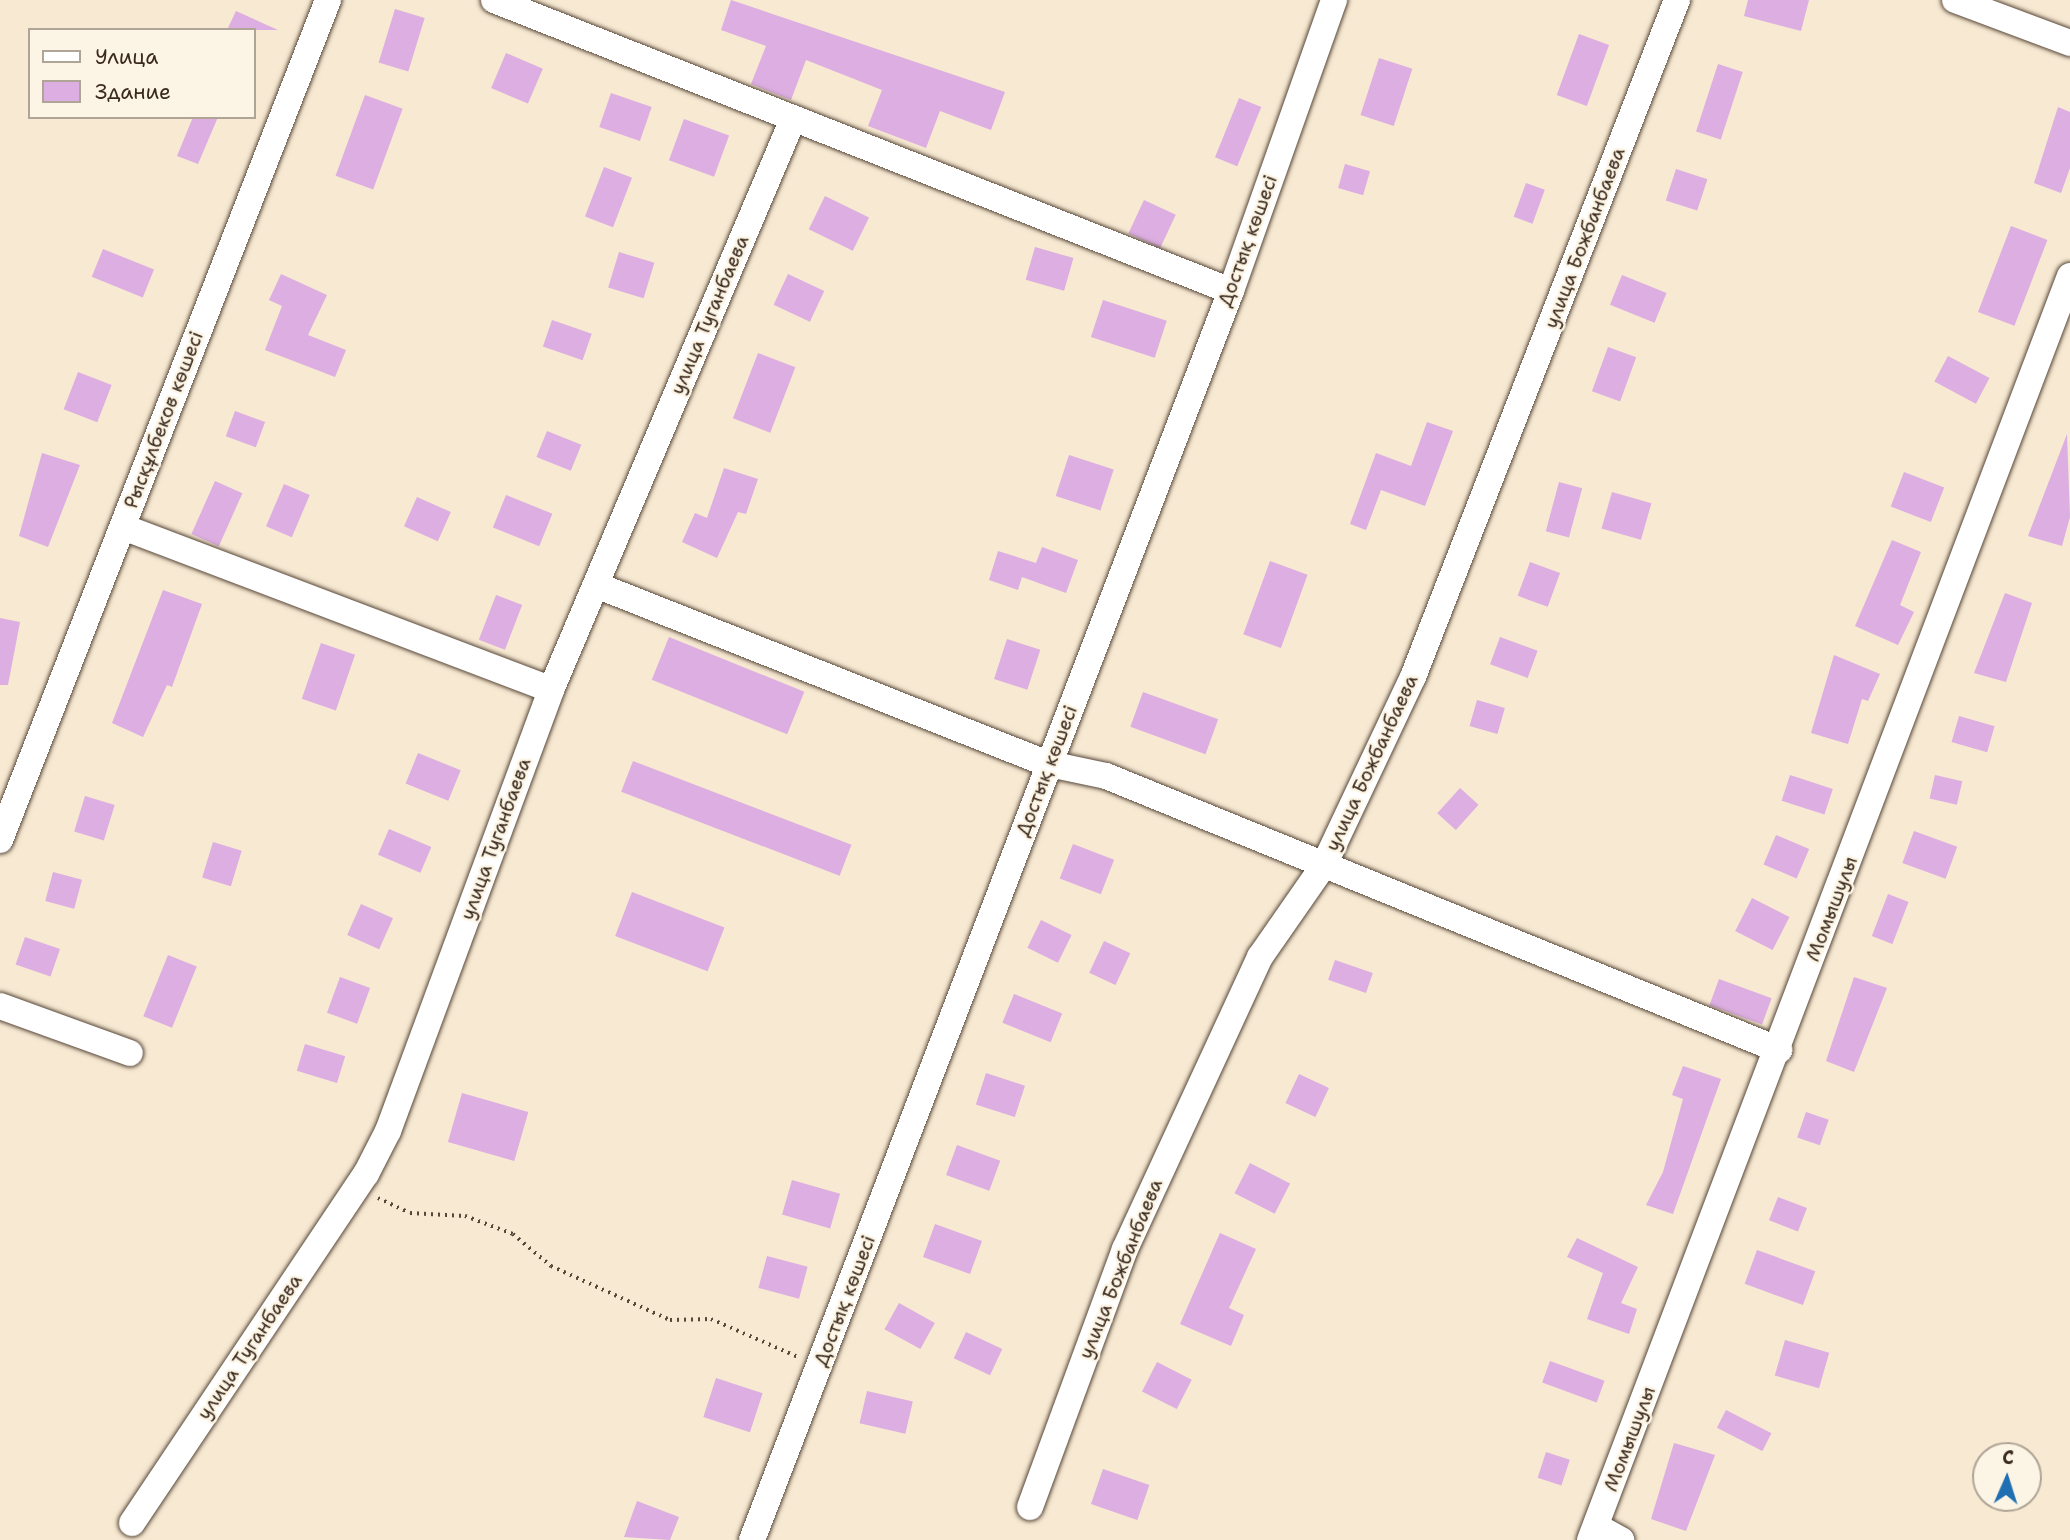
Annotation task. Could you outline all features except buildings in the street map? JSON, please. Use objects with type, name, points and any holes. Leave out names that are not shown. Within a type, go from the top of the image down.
[{"type":"street","name":"Рысқұлбеков көшесі","points":[[0,840],[328,0]]},
{"type":"street","points":[[494,0],[1231,291]]},
{"type":"street","name":"Достық көшесі","points":[[752,1540],[1231,291],[1334,0]]},
{"type":"street","name":"улица Божбанбаева","points":[[1030,1507],[1137,1223],[1259,957],[1324,865],[1413,677],[1676,0]]},
{"type":"street","points":[[1955,0],[2070,43]]},
{"type":"street","name":"улица Туганбаева","points":[[132,1523],[357,1188],[387,1131],[551,690],[793,119]]},
{"type":"street","name":"Момышулы","points":[[1593,1533],[1779,1050],[2070,276]]},
{"type":"street","points":[[122,527],[551,690]]},
{"type":"street","points":[[596,585],[1049,764],[1106,776],[1779,1050]]},
{"type":"street","points":[[0,1006],[130,1053]]},
{"type":"street","points":[[1593,1533],[1620,1540]]},
{"type":"path","points":[[357,1188],[410,1213],[464,1216],[513,1234],[551,1266],[670,1320],[711,1319],[820,1366]]}]
